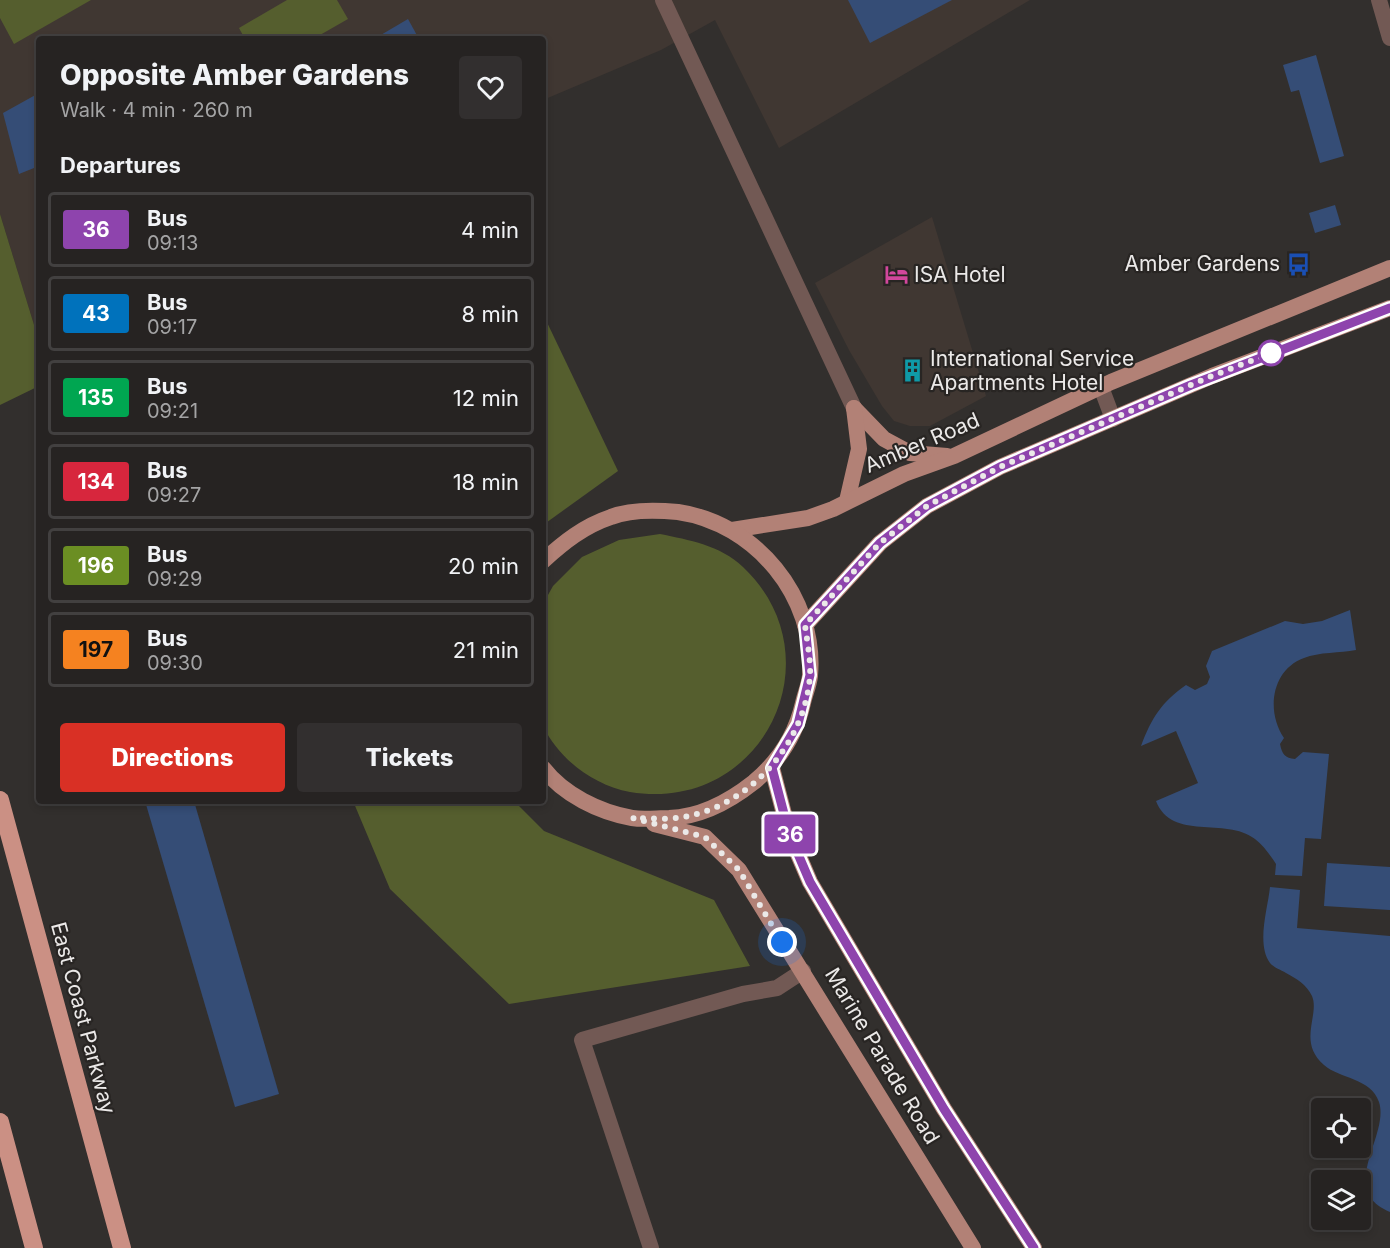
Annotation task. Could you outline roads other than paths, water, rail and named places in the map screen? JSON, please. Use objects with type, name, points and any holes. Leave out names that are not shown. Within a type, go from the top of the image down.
[{"type":"highway","name":"East Coast Parkway","points":[[0,800],[122,1248]]},
{"type":"highway","points":[[0,1122],[34,1248]]},
{"type":"main road","name":"Amber Road","points":[[732,530],[808,518],[904,474],[954,456],[1101,387],[1390,268]]},
{"type":"main road","points":[[805,625],[880,543],[927,506],[1000,467],[1113,418],[1212,376],[1390,308]]},
{"type":"main road","points":[[854,408],[884,439],[910,453],[954,456]]},
{"type":"main road","points":[[847,501],[859,449],[854,408]]},
{"type":"main road","points":[[546,558],[570,536],[612,516],[657,510],[696,515],[732,530],[765,555],[783,579],[805,625],[810,675],[798,724],[772,768],[732,800],[684,818],[633,818],[589,805],[551,779],[546,772]]},
{"type":"main road","name":"Marine Parade Road","points":[[772,768],[789,833],[810,882],[944,1109],[1034,1248]]},
{"type":"main road","name":"Marine Parade Road","points":[[633,818],[705,837],[739,870],[973,1248]]},
{"type":"street","points":[[663,0],[854,408]]},
{"type":"street","points":[[1379,0],[1390,38]]},
{"type":"street","points":[[1101,387],[1113,418]]},
{"type":"street","points":[[651,1248],[582,1040],[743,994],[777,988],[803,971]]},
{"type":"water","points":[[848,0],[952,0],[870,43]]},
{"type":"water","points":[[408,19],[417,36],[379,36]]},
{"type":"water","points":[[1316,55],[1344,156],[1320,163],[1299,90],[1291,92],[1283,65]]},
{"type":"water","points":[[36,95],[36,167],[19,174],[3,113]]},
{"type":"water","points":[[1335,205],[1341,225],[1315,233],[1309,213]]},
{"type":"water","points":[[1350,610],[1356,650],[1304,658],[1284,672],[1278,682],[1274,704],[1278,728],[1284,738],[1280,744],[1284,755],[1295,759],[1303,752],[1329,754],[1321,839],[1305,838],[1302,876],[1275,875],[1276,864],[1269,854],[1261,844],[1243,832],[1186,825],[1174,821],[1164,813],[1156,801],[1198,783],[1176,731],[1141,746],[1153,719],[1170,698],[1186,685],[1195,690],[1207,684],[1210,677],[1206,666],[1212,651],[1285,621],[1303,624],[1322,621]]},
{"type":"water","points":[[146,804],[195,804],[279,1094],[235,1107]]},
{"type":"water","points":[[1327,863],[1390,867],[1390,910],[1324,906]]},
{"type":"water","points":[[1270,887],[1300,890],[1297,928],[1390,936],[1390,1212],[1374,1202],[1371,1197],[1371,1170],[1367,1170],[1378,1130],[1379,1102],[1369,1088],[1331,1070],[1316,1056],[1310,1038],[1314,1003],[1312,996],[1301,982],[1271,964],[1264,946],[1264,926]]},
{"type":"place","name":"Amber Gardens","points":[[1298,264]]},
{"type":"place","name":"ISA Hotel","points":[[896,275]]},
{"type":"place","name":"International Service Apartments Hotel","points":[[912,371]]}]
